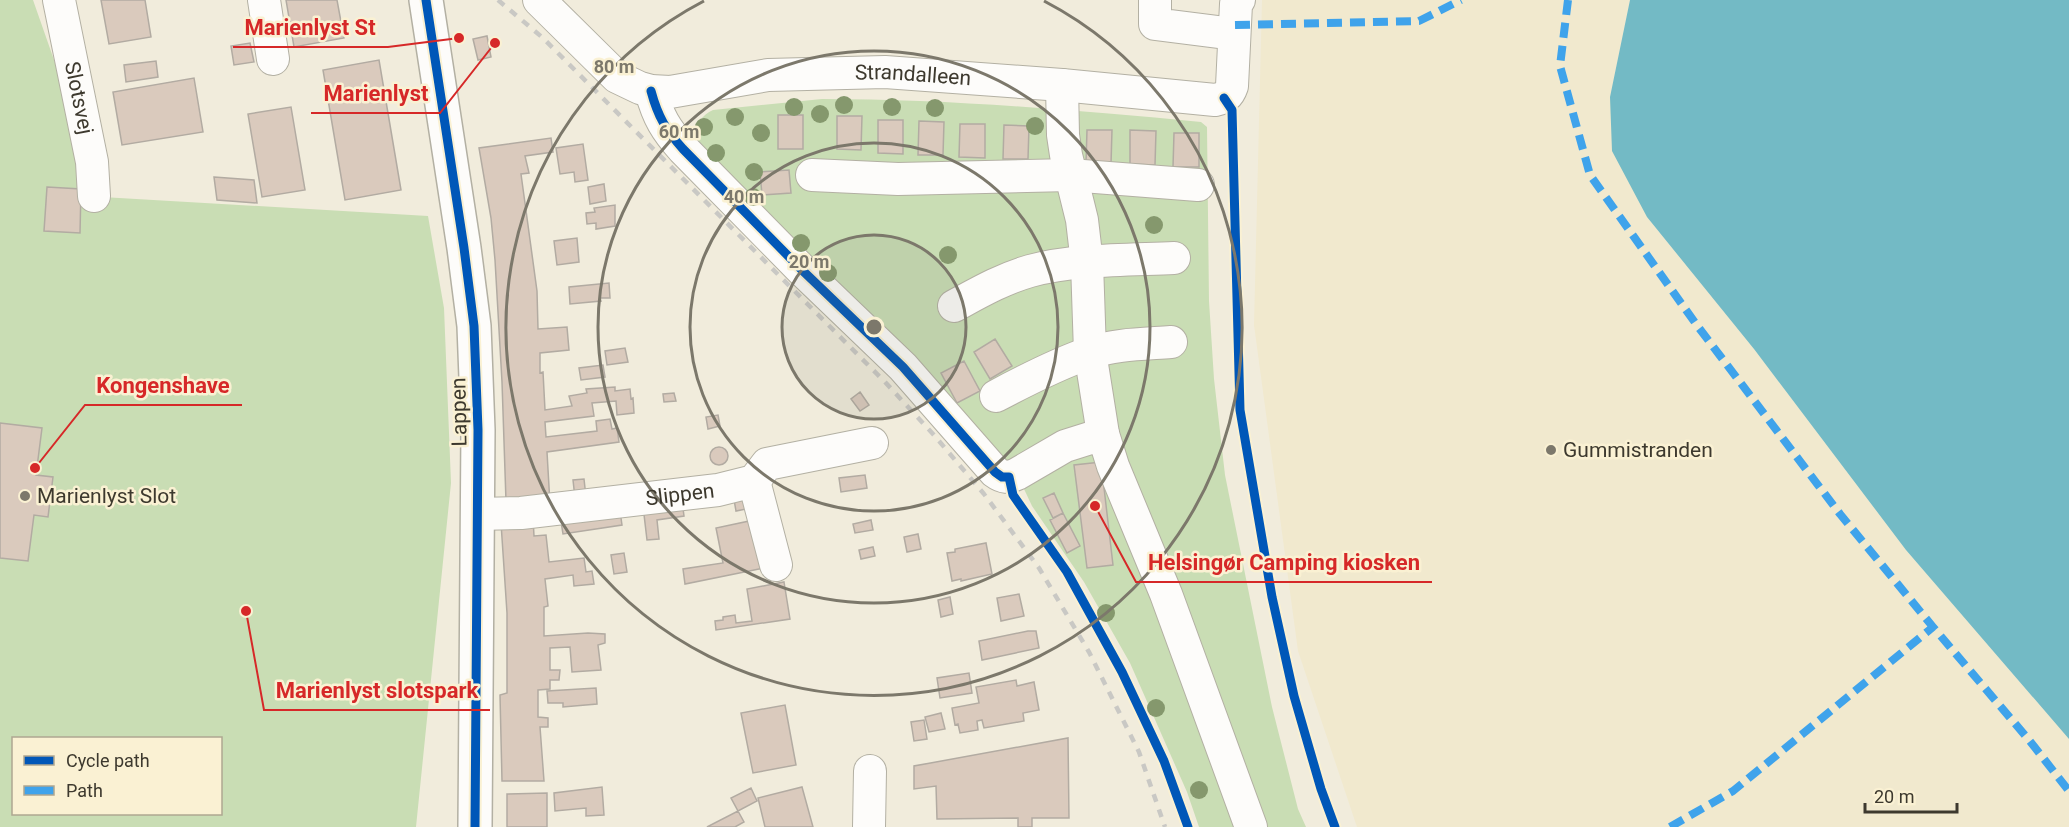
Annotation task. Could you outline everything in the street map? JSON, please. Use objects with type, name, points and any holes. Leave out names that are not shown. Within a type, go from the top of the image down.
[{"type":"main road","name":"Lappen","points":[[426,0],[465,248],[474,326],[478,429],[476,827]]},
{"type":"street","name":"Slotsvej","points":[[59,0],[92,162],[94,196]]},
{"type":"street","points":[[264,0],[273,59]]},
{"type":"street","name":"Strandalleen","points":[[539,0],[617,77],[628,84],[651,92],[670,92],[768,75],[859,71],[1062,85],[1215,100],[1224,98],[1230,93],[1232,86],[1236,4],[1239,0]]},
{"type":"street","points":[[1155,0],[1155,24],[1234,34]]},
{"type":"street","points":[[1062,85],[1063,135],[1070,175],[1082,220],[1088,263],[1090,352],[1103,434],[1113,466],[1166,594],[1251,827]]},
{"type":"street","points":[[651,92],[657,112],[667,130],[683,149],[802,270],[903,367],[995,472],[1002,477],[1009,477],[1065,446],[1103,434]]},
{"type":"street","points":[[812,175],[898,179],[1070,175],[1198,184]]},
{"type":"street","points":[[954,306],[994,284],[1032,271],[1088,263],[1174,258]]},
{"type":"street","points":[[996,396],[1042,372],[1090,352],[1136,344],[1171,342]]},
{"type":"street","name":"Slippen","points":[[477,514],[521,513],[706,491],[754,481],[767,464],[872,443]]},
{"type":"street","points":[[754,481],[776,565]]},
{"type":"street","points":[[869,827],[870,771]]},
{"type":"green space","points":[[0,0],[33,0],[102,197],[428,216],[444,308],[451,483],[416,827],[0,827]]},
{"type":"green space","points":[[822,99],[917,101],[1059,109],[1201,122],[1207,127],[1209,301],[1214,379],[1225,475],[1272,707],[1298,809],[1306,827],[1199,827],[1187,792],[1130,663],[1084,582],[1032,506],[1017,474],[695,141],[695,131],[699,122],[713,110]]},
{"type":"sand","name":"Gummistranden","points":[[1262,0],[1630,0],[1610,97],[1647,217],[1754,349],[1906,550],[2069,739],[2069,827],[1357,827],[1298,651],[1254,325]]},
{"type":"water","points":[[1630,0],[2069,0],[2069,739],[1906,550],[1754,349],[1647,217],[1612,151],[1610,97]]},
{"type":"building","points":[[101,0],[145,0],[151,37],[109,44]]},
{"type":"building","points":[[286,0],[337,0],[344,38],[294,47]]},
{"type":"building","points":[[487,36],[491,57],[478,60],[473,39]]},
{"type":"building","points":[[250,43],[254,62],[234,65],[231,46]]},
{"type":"building","points":[[379,60],[401,190],[345,200],[323,70]]},
{"type":"building","points":[[156,61],[158,77],[126,82],[124,65]]},
{"type":"building","points":[[194,78],[203,132],[122,145],[113,92]]},
{"type":"building","points":[[291,107],[305,190],[262,197],[248,114]]},
{"type":"building","points":[[778,115],[803,115],[803,149],[778,149]]},
{"type":"building","points":[[837,116],[862,116],[861,150],[837,149]]},
{"type":"building","points":[[878,120],[903,120],[903,154],[878,153]]},
{"type":"building","points":[[919,121],[944,122],[943,155],[918,155]]},
{"type":"building","points":[[960,124],[985,124],[985,158],[959,157]]},
{"type":"building","points":[[1004,125],[1029,126],[1028,159],[1003,159]]},
{"type":"building","points":[[1087,130],[1112,130],[1111,164],[1086,163]]},
{"type":"building","points":[[1130,130],[1156,131],[1155,165],[1130,164]]},
{"type":"building","points":[[1174,133],[1199,133],[1199,167],[1173,167]]},
{"type":"building","points":[[551,138],[553,152],[525,156],[529,173],[521,174],[537,291],[538,329],[567,327],[569,350],[540,353],[545,410],[572,406],[569,396],[587,393],[586,389],[615,387],[615,391],[630,389],[634,413],[617,415],[616,401],[592,403],[594,416],[545,422],[546,437],[597,431],[596,421],[610,419],[612,429],[617,428],[619,442],[547,452],[550,504],[506,501],[495,260],[491,218],[479,148]]},
{"type":"building","points":[[583,144],[588,180],[575,182],[574,172],[560,174],[556,148]]},
{"type":"building","points":[[789,170],[791,193],[762,195],[760,172]]},
{"type":"building","points":[[214,177],[254,180],[257,203],[217,200]]},
{"type":"building","points":[[604,184],[606,201],[590,204],[588,187]]},
{"type":"building","points":[[47,187],[81,189],[80,233],[44,231]]},
{"type":"building","points":[[615,205],[615,226],[596,229],[596,223],[587,224],[586,213],[595,212],[594,208]]},
{"type":"building","points":[[577,238],[579,262],[557,265],[554,241]]},
{"type":"building","points":[[609,283],[610,298],[570,304],[569,287]]},
{"type":"building","points":[[995,339],[1012,366],[990,379],[974,352]]},
{"type":"building","points":[[625,348],[628,362],[607,365],[605,351]]},
{"type":"building","points":[[964,361],[980,391],[957,403],[941,373]]},
{"type":"building","points":[[603,365],[605,377],[581,380],[579,368]]},
{"type":"building","points":[[860,392],[869,405],[860,411],[851,399]]},
{"type":"building","points":[[674,393],[676,401],[664,402],[663,394]]},
{"type":"building","points":[[718,415],[720,426],[708,429],[706,417]]},
{"type":"building","name":"Marienlyst Slot","points":[[0,423],[42,428],[36,475],[53,477],[48,517],[34,515],[28,561],[0,558]]},
{"type":"building","points":[[719,447],[725,450],[728,456],[725,462],[719,465],[713,462],[710,456],[713,450]]},
{"type":"building","points":[[1101,462],[1113,565],[1087,568],[1074,465]]},
{"type":"building","points":[[865,475],[867,488],[841,492],[839,478]]},
{"type":"building","points":[[584,479],[586,497],[575,498],[573,480]]},
{"type":"building","points":[[747,492],[751,508],[736,511],[733,494]]},
{"type":"building","points":[[1054,493],[1063,513],[1053,518],[1043,498]]},
{"type":"building","points":[[682,501],[684,516],[657,520],[659,539],[647,540],[643,506]]},
{"type":"building","points":[[620,511],[622,525],[563,534],[560,515]]},
{"type":"building","points":[[1063,513],[1080,546],[1067,553],[1050,520]]},
{"type":"building","points":[[533,518],[534,536],[546,535],[549,562],[584,558],[586,572],[592,571],[594,584],[574,586],[573,575],[545,579],[548,606],[544,607],[544,636],[605,634],[605,643],[598,645],[601,670],[572,672],[570,647],[550,648],[550,670],[560,670],[559,680],[550,680],[550,689],[538,690],[538,717],[548,718],[548,727],[540,727],[544,781],[502,781],[500,695],[507,693],[507,613],[501,523]]},
{"type":"building","points":[[754,520],[764,568],[685,584],[683,569],[723,563],[716,528]]},
{"type":"building","points":[[871,520],[873,530],[855,533],[853,524]]},
{"type":"building","points":[[918,534],[921,549],[907,552],[904,537]]},
{"type":"building","points":[[986,543],[992,574],[952,581],[947,553],[955,552],[955,549]]},
{"type":"building","points":[[873,547],[875,556],[861,559],[859,550]]},
{"type":"building","points":[[624,553],[627,572],[614,574],[611,555]]},
{"type":"building","points":[[784,582],[790,619],[716,630],[715,621],[723,620],[723,617],[735,615],[736,623],[752,621],[747,589]]},
{"type":"building","points":[[1019,594],[1024,616],[1001,621],[997,598]]},
{"type":"building","points":[[950,597],[953,614],[941,617],[938,600]]},
{"type":"building","points":[[1036,631],[1039,648],[982,660],[979,641]]},
{"type":"building","points":[[969,673],[972,693],[940,698],[937,678]]},
{"type":"building","points":[[1016,680],[1017,686],[1034,682],[1039,710],[1023,713],[1024,721],[984,728],[982,720],[977,721],[978,730],[960,733],[958,724],[955,725],[952,708],[979,703],[976,687]]},
{"type":"building","points":[[596,688],[597,704],[563,707],[563,703],[548,703],[547,691]]},
{"type":"building","points":[[785,705],[796,765],[753,773],[741,713]]},
{"type":"building","points":[[941,713],[945,729],[929,732],[925,717]]},
{"type":"building","points":[[924,720],[927,739],[914,741],[911,722]]},
{"type":"building","points":[[1068,738],[1069,818],[1032,818],[1032,827],[1018,827],[1018,818],[937,819],[936,786],[914,789],[914,766]]},
{"type":"building","points":[[602,787],[604,815],[586,816],[586,808],[555,811],[554,793]]},
{"type":"building","points":[[802,787],[813,827],[765,827],[758,798]]},
{"type":"building","points":[[751,788],[757,801],[738,811],[731,798]]},
{"type":"building","points":[[547,793],[547,827],[507,827],[507,794]]},
{"type":"building","points":[[738,811],[744,822],[735,827],[707,827]]},
{"type":"railway","points":[[498,0],[543,38],[885,382],[984,494],[1039,568],[1089,652],[1139,752],[1165,827]]},
{"type":"marked path","points":[[1235,25],[1419,21],[1461,0]]},
{"type":"marked path","points":[[1568,0],[1560,66],[1590,175],[1696,324],[1840,514],[2069,791]]},
{"type":"marked path","points":[[1670,827],[1733,791],[1933,627]]},
{"type":"cycle path","points":[[426,0],[474,326],[478,430],[475,827]]},
{"type":"cycle path","points":[[651,91],[663,123],[683,149],[802,270],[903,367],[995,472],[1002,477],[1009,477],[1013,495],[1067,572],[1122,672],[1164,761],[1188,827]]},
{"type":"cycle path","points":[[1224,98],[1232,110],[1240,410],[1272,597],[1294,696],[1321,789],[1335,827]]},
{"type":"place","name":"Marienlyst St","points":[[459,38]]},
{"type":"place","name":"Marienlyst","points":[[495,43]]},
{"type":"place","name":"Gummistranden","points":[[1551,450]]},
{"type":"place","name":"Kongenshave","points":[[35,468]]},
{"type":"place","name":"Marienlyst Slot","points":[[25,496]]},
{"type":"place","name":"Helsingør Camping kiosken","points":[[1095,506]]},
{"type":"place","name":"Marienlyst slotspark","points":[[246,611]]}]
